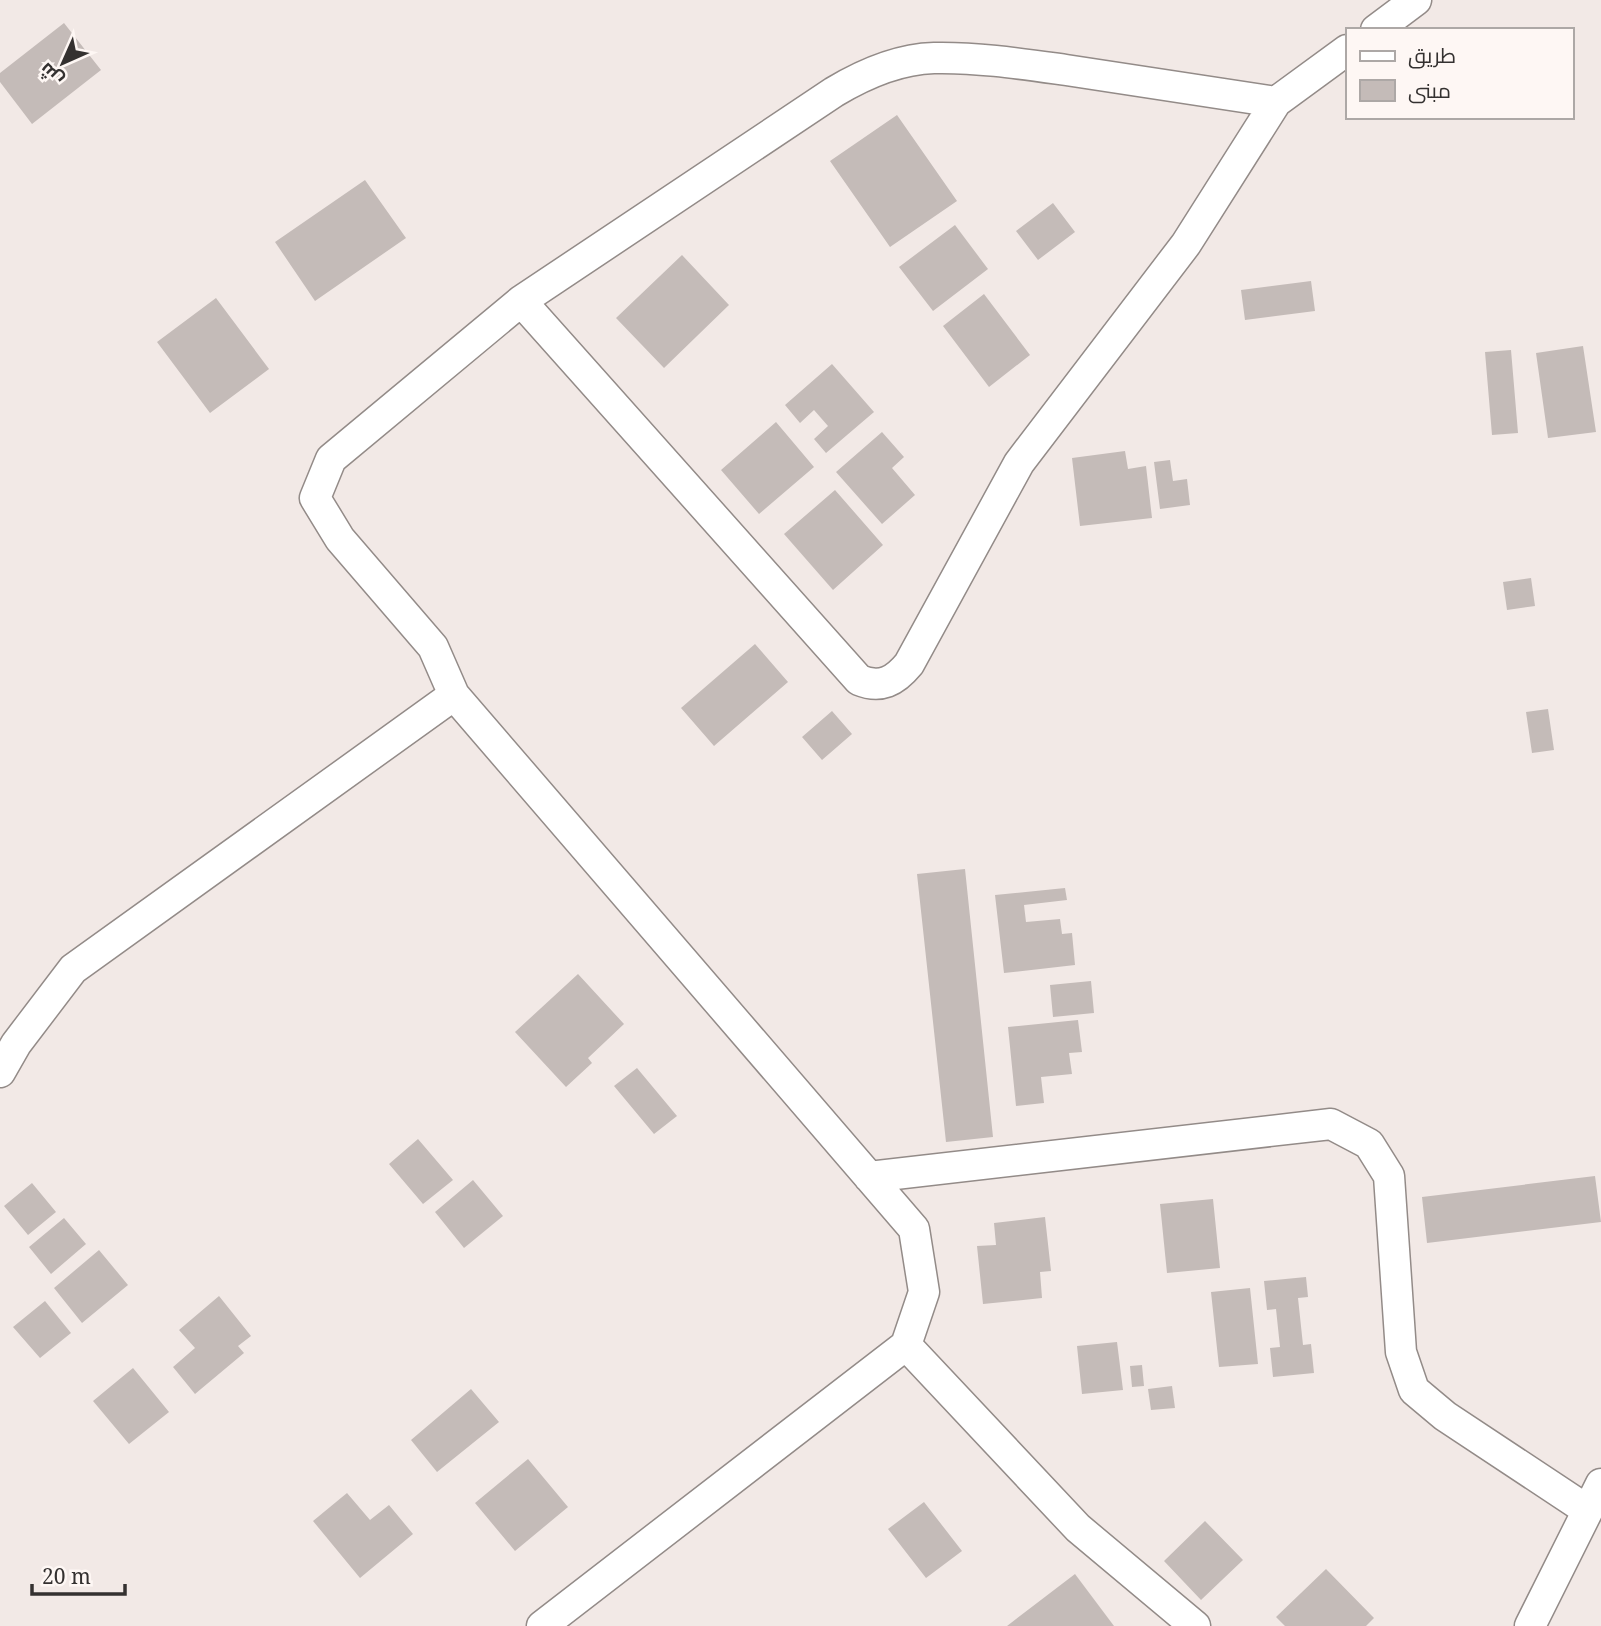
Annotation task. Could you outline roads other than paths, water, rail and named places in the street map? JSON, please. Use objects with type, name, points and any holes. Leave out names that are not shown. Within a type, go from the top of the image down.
[{"type":"street","points":[[1379,28],[1416,0]]},
{"type":"street","points":[[521,301],[859,680],[870,685],[883,683],[898,678],[909,664],[1018,463],[1186,244],[1276,102],[1346,51]]},
{"type":"street","points":[[542,1626],[906,1345],[924,1292],[914,1230],[454,695],[433,647],[340,539],[315,498],[331,459],[521,301],[858,78],[904,62],[933,58],[992,61],[1276,102]]},
{"type":"street","points":[[0,1072],[16,1044],[73,969],[454,695]]},
{"type":"street","points":[[869,1177],[1331,1124],[1369,1144],[1389,1176],[1401,1352],[1414,1390],[1445,1416],[1594,1497],[1530,1626]]},
{"type":"street","points":[[906,1345],[1078,1528],[1195,1626]]}]
